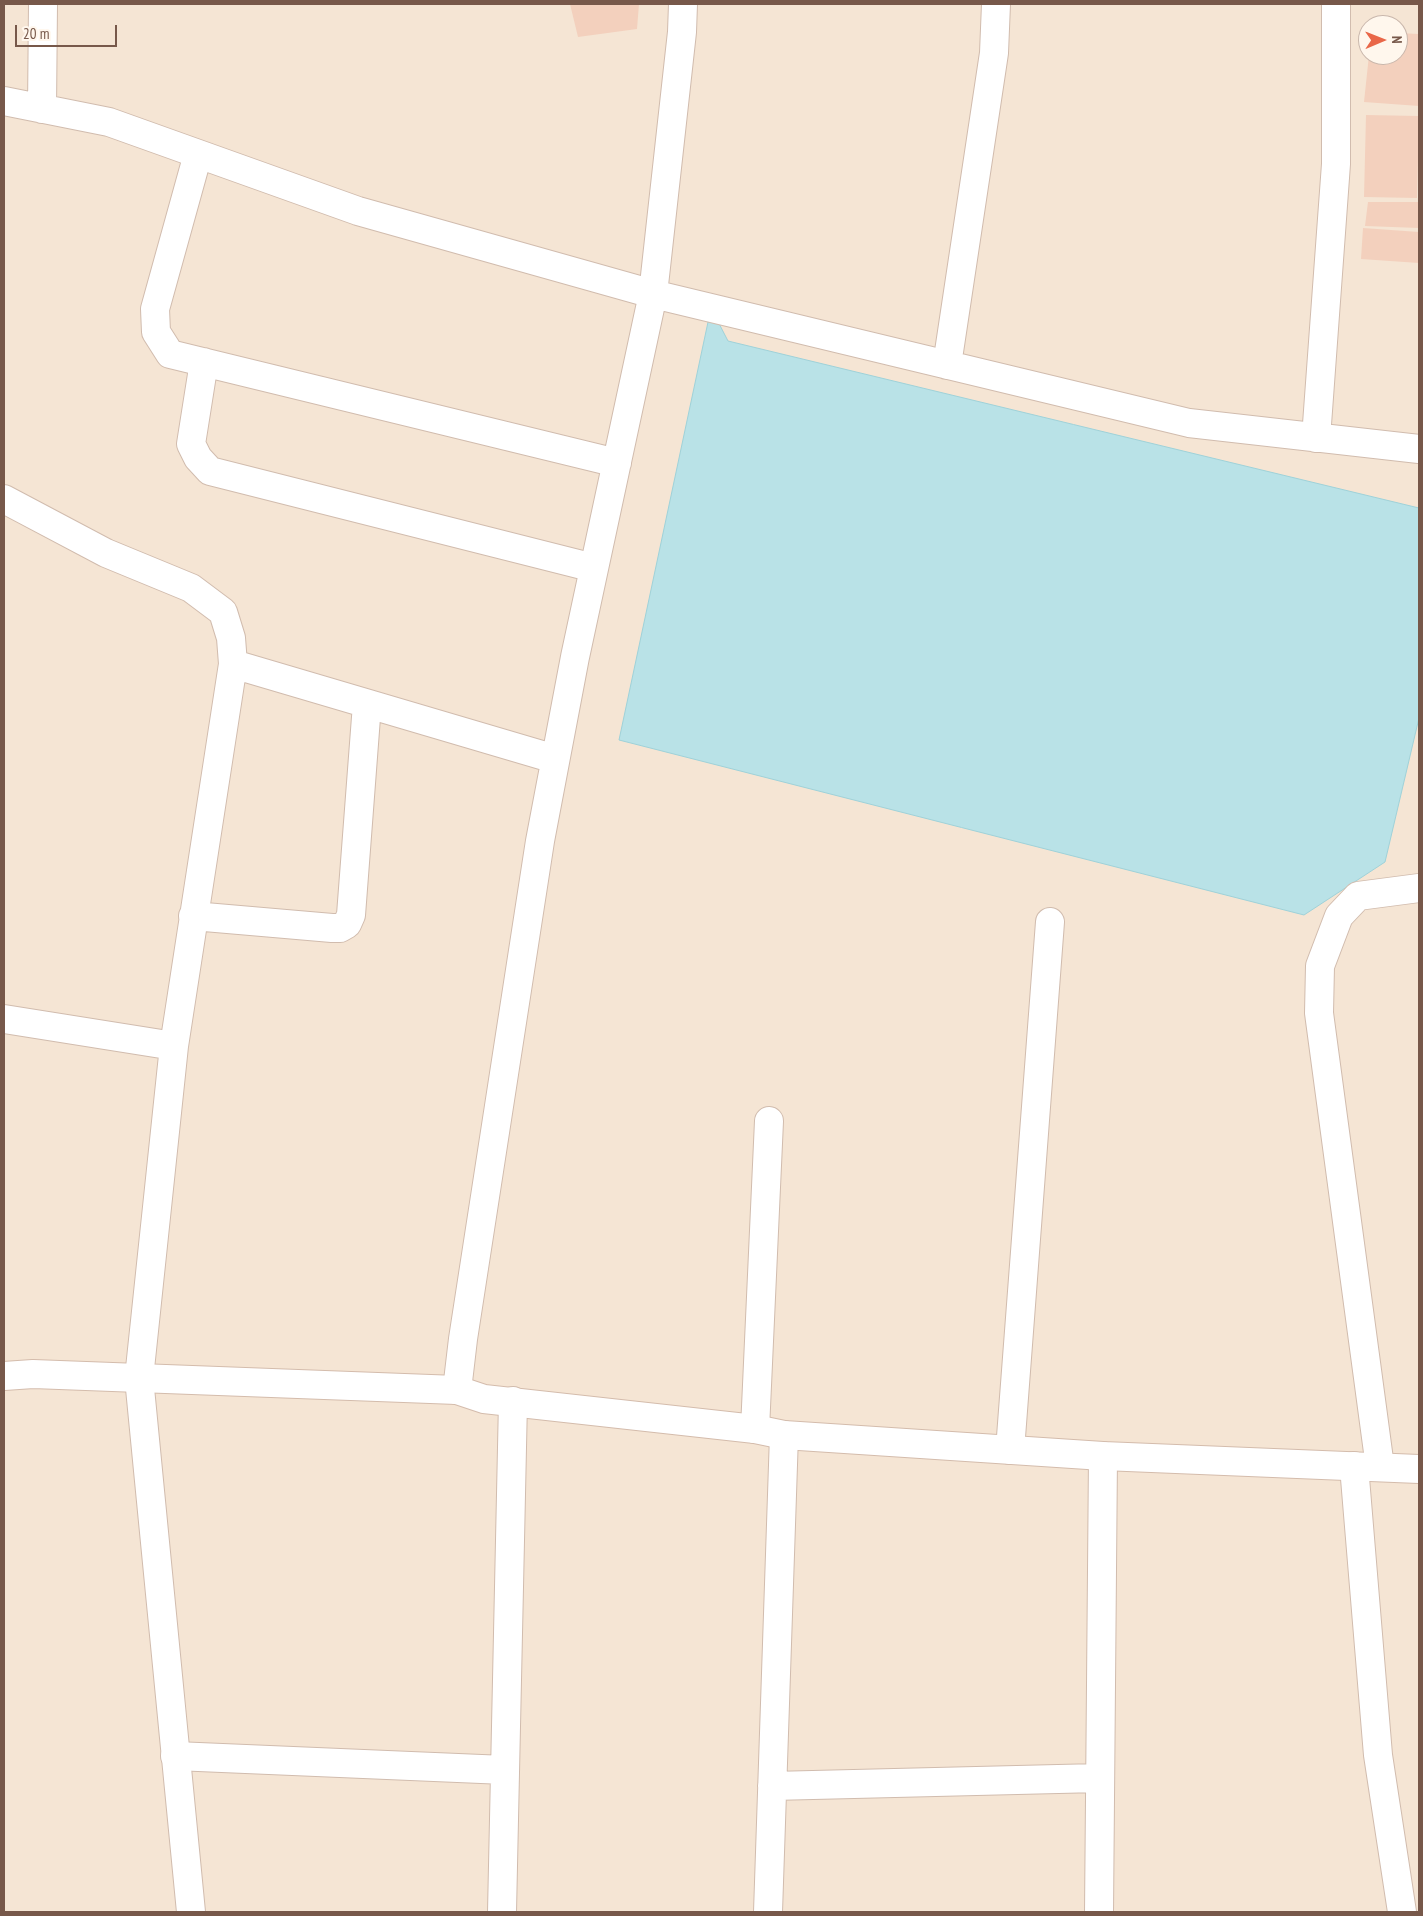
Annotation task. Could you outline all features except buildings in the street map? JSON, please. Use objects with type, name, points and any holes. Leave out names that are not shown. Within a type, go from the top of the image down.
[{"type":"street","points":[[42,109],[43,4]]},
{"type":"street","points":[[458,1390],[463,1339],[540,840],[594,568],[653,294],[682,32],[683,4]]},
{"type":"street","points":[[946,365],[994,53],[996,4]]},
{"type":"street","points":[[1316,438],[1336,164],[1336,4]]},
{"type":"street","points":[[4,101],[109,122],[358,211],[653,294],[1189,423],[1419,449]]},
{"type":"street","points":[[198,154],[155,309],[156,332],[170,354],[617,463]]},
{"type":"street","points":[[204,362],[191,444],[198,458],[210,471],[594,568]]},
{"type":"street","points":[[4,499],[106,553],[191,588],[223,612],[231,638],[233,664],[174,1046],[139,1378],[191,1912]]},
{"type":"street","points":[[233,664],[555,759]]},
{"type":"street","points":[[193,916],[332,928],[340,928],[347,924],[351,915],[367,704]]},
{"type":"street","points":[[1402,1912],[1378,1755],[1367,1467],[1319,1013],[1320,966],[1339,916],[1358,896],[1419,887]]},
{"type":"street","points":[[1010,1450],[1050,922]]},
{"type":"street","points":[[4,1019],[174,1046]]},
{"type":"street","points":[[755,1429],[769,1122]]},
{"type":"street","points":[[4,1376],[33,1374],[458,1390],[484,1399],[755,1429],[784,1435],[1103,1456],[1419,1469]]},
{"type":"street","points":[[502,1912],[513,1401]]},
{"type":"street","points":[[768,1912],[784,1435]]},
{"type":"street","points":[[1100,1912],[1103,1456]]},
{"type":"street","points":[[175,1756],[505,1770]]},
{"type":"street","points":[[772,1786],[1100,1778]]},
{"type":"shaded area","points":[[4,4],[1419,4],[1419,1912],[4,1912]]},
{"type":"water","points":[[711,308],[728,341],[1419,508],[1419,718],[1385,862],[1304,915],[619,740]]}]
